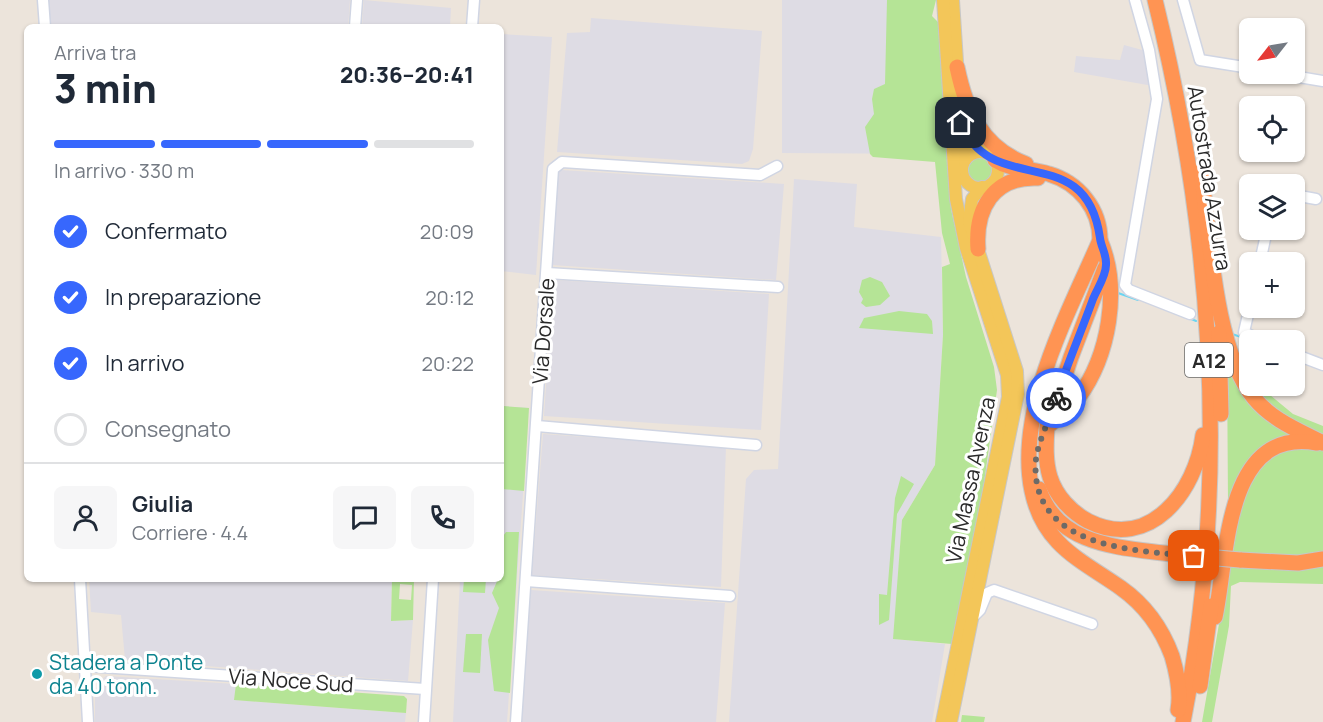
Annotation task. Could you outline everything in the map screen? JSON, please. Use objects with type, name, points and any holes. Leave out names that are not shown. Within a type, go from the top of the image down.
[{"type":"highway","name":"Autostrada Azzurra","points":[[1155,0],[1173,73],[1190,161],[1206,292],[1209,360],[1209,508],[1192,675],[1183,722]]},
{"type":"highway","name":"Autostrada Azzurra","points":[[1165,0],[1200,159],[1217,288]]},
{"type":"highway","points":[[957,67],[969,113],[991,143],[1015,160],[1050,170],[1079,190],[1095,212],[1100,227],[1100,240],[1107,266],[1109,317],[1105,339],[1088,383],[1076,400],[1047,427],[1046,453],[1050,477],[1058,495],[1076,514],[1100,526],[1121,529],[1141,526],[1169,508],[1181,496],[1194,472],[1203,438],[1209,360]]},
{"type":"highway","points":[[989,156],[1012,168],[1051,174],[1062,179]]},
{"type":"highway","points":[[987,185],[1016,174],[1062,179]]},
{"type":"highway","points":[[978,249],[976,224],[979,215],[996,191],[1018,180],[1062,179]]},
{"type":"highway","points":[[1100,240],[1052,349],[1035,408],[1030,461],[1031,489],[1036,508],[1062,549],[1123,589],[1159,627],[1174,664],[1179,702],[1176,722]]},
{"type":"highway","points":[[1036,481],[1036,457],[1071,357],[1107,266]]},
{"type":"highway","points":[[1217,288],[1229,347],[1241,377],[1254,398],[1269,414],[1323,444]]},
{"type":"highway","name":"A12","points":[[1193,722],[1205,661],[1219,513],[1221,391],[1217,288]]},
{"type":"highway","points":[[1205,661],[1216,612],[1228,525],[1244,481],[1264,456],[1278,447],[1295,442],[1323,444]]},
{"type":"highway","points":[[1030,461],[1042,500],[1054,517],[1073,533],[1090,541],[1172,554],[1240,560],[1298,563],[1323,559]]},
{"type":"main road","name":"Via Massa Avenza","points":[[943,0],[954,182],[960,224],[1007,375],[1008,397],[951,722]]},
{"type":"main road","points":[[953,0],[961,123],[973,146],[989,156],[998,172],[987,185],[967,182]]},
{"type":"main road","points":[[950,98],[956,132],[965,160],[962,172],[967,182],[960,224]]},
{"type":"main road","points":[[965,160],[975,153],[989,156]]},
{"type":"main road","name":"Via Massa Avenza","points":[[942,722],[1018,394],[1017,371],[968,213],[972,199],[987,185]]},
{"type":"street","points":[[43,0],[45,24]]},
{"type":"street","points":[[355,24],[357,0]]},
{"type":"street","points":[[472,24],[474,0]]},
{"type":"street","points":[[1135,0],[1149,50],[1157,99],[1125,285],[1129,290],[1191,314]]},
{"type":"street","points":[[1184,0],[1200,60],[1239,66]]},
{"type":"street","points":[[1305,78],[1323,81]]},
{"type":"street","name":"Via Dorsale","points":[[516,722],[553,170],[562,162],[760,174],[777,166]]},
{"type":"street","points":[[1305,197],[1316,199]]},
{"type":"street","points":[[547,273],[778,287]]},
{"type":"street","points":[[1305,358],[1323,364]]},
{"type":"street","points":[[537,426],[756,445]]},
{"type":"street","points":[[526,581],[730,596]]},
{"type":"street","points":[[80,582],[88,722]]},
{"type":"street","points":[[424,722],[433,582]]},
{"type":"street","points":[[968,616],[980,610],[987,593],[994,590],[1092,624]]},
{"type":"street","name":"Via Noce Sud","points":[[86,666],[425,689]]},
{"type":"shaded area","points":[[48,0],[350,0],[348,24],[50,24]]},
{"type":"shaded area","points":[[364,0],[451,8],[450,24],[362,24]]},
{"type":"shaded area","points":[[782,0],[924,0],[942,154],[782,153]]},
{"type":"shaded area","points":[[591,18],[762,31],[753,149],[749,161],[742,164],[557,152],[567,33],[590,32]]},
{"type":"shaded area","points":[[504,34],[552,37],[536,275],[504,271]]},
{"type":"shaded area","points":[[1124,45],[1146,51],[1153,86],[1074,72],[1076,56],[1120,60]]},
{"type":"shaded area","points":[[561,170],[784,184],[776,280],[552,265],[556,175]]},
{"type":"shaded area","points":[[794,179],[857,184],[854,227],[941,237],[943,335],[935,465],[902,520],[894,639],[945,644],[932,722],[729,722],[746,479],[754,470],[778,469]]},
{"type":"shaded area","points":[[553,280],[769,294],[761,430],[544,416]]},
{"type":"shaded area","points":[[504,406],[529,408],[507,722],[453,722],[460,582],[504,582]]},
{"type":"shaded area","points":[[543,434],[726,447],[721,587],[532,575]]},
{"type":"shaded area","points":[[89,582],[392,582],[391,621],[413,620],[408,681],[125,660],[121,615],[91,612]]},
{"type":"shaded area","points":[[531,590],[725,603],[716,722],[522,722]]},
{"type":"shaded area","points":[[106,676],[236,684],[235,700],[406,713],[405,722],[95,722],[95,691],[99,682]]},
{"type":"green space","points":[[887,0],[936,0],[932,16],[938,22],[951,209],[966,277],[994,367],[997,390],[984,483],[952,644],[893,639],[902,520],[935,465],[943,335],[942,267],[950,264],[942,233],[935,162],[873,157],[870,154],[865,127],[874,114],[872,99],[874,89],[885,84]]},
{"type":"green space","points":[[980,156],[989,160],[993,169],[989,178],[980,182],[971,178],[967,169],[971,160]]},
{"type":"green space","points":[[870,277],[882,282],[890,296],[880,305],[866,307],[861,303],[863,299],[859,292],[862,280]]},
{"type":"green space","points":[[899,311],[927,314],[932,321],[933,334],[859,328],[864,318]]},
{"type":"green space","points":[[1227,358],[1239,380],[1239,396],[1256,396],[1304,437],[1277,444],[1228,504]]},
{"type":"green space","points":[[1260,396],[1271,396],[1293,414],[1323,426],[1323,439],[1281,417]]},
{"type":"green space","points":[[504,406],[529,408],[524,491],[504,489]]},
{"type":"green space","points":[[1282,449],[1323,449],[1323,555],[1314,558],[1227,554],[1231,521],[1258,465]]},
{"type":"green space","points":[[901,476],[914,484],[897,514],[889,620],[879,625],[879,594],[887,595],[895,498]]},
{"type":"green space","points":[[506,532],[519,532],[510,693],[494,691],[488,640],[499,608],[492,593],[497,582],[504,582],[504,535]]},
{"type":"green space","points":[[1225,563],[1323,563],[1323,584],[1240,582],[1231,586],[1229,626],[1212,722],[1202,722],[1219,624]]},
{"type":"green space","points":[[392,582],[414,582],[413,620],[391,621]],"holes":[[[400,584],[412,585],[411,600],[399,599]]]},
{"type":"green space","points":[[464,582],[486,582],[485,593],[463,592]]},
{"type":"green space","points":[[466,634],[482,634],[480,673],[463,672]]},
{"type":"green space","points":[[236,684],[404,696],[407,699],[406,713],[234,700]]},
{"type":"green space","points":[[962,715],[985,717],[984,722],[961,722]]},
{"type":"waterway","points":[[1118,293],[1138,300]]},
{"type":"waterway","points":[[1189,318],[1196,321]]},
{"type":"waterway","points":[[1232,334],[1239,336]]},
{"type":"way so far","points":[[1056,398],[1036,457],[1036,481],[1042,500],[1054,517],[1073,533],[1090,541],[1111,546],[1194,556]]},
{"type":"place","name":"Stadera a Ponte da 40 tonn.","points":[[37,674]]},
{"type":"route","points":[[961,123],[973,146],[1003,165],[1051,174],[1062,179],[1079,190],[1095,212],[1107,266],[1056,398]]}]
